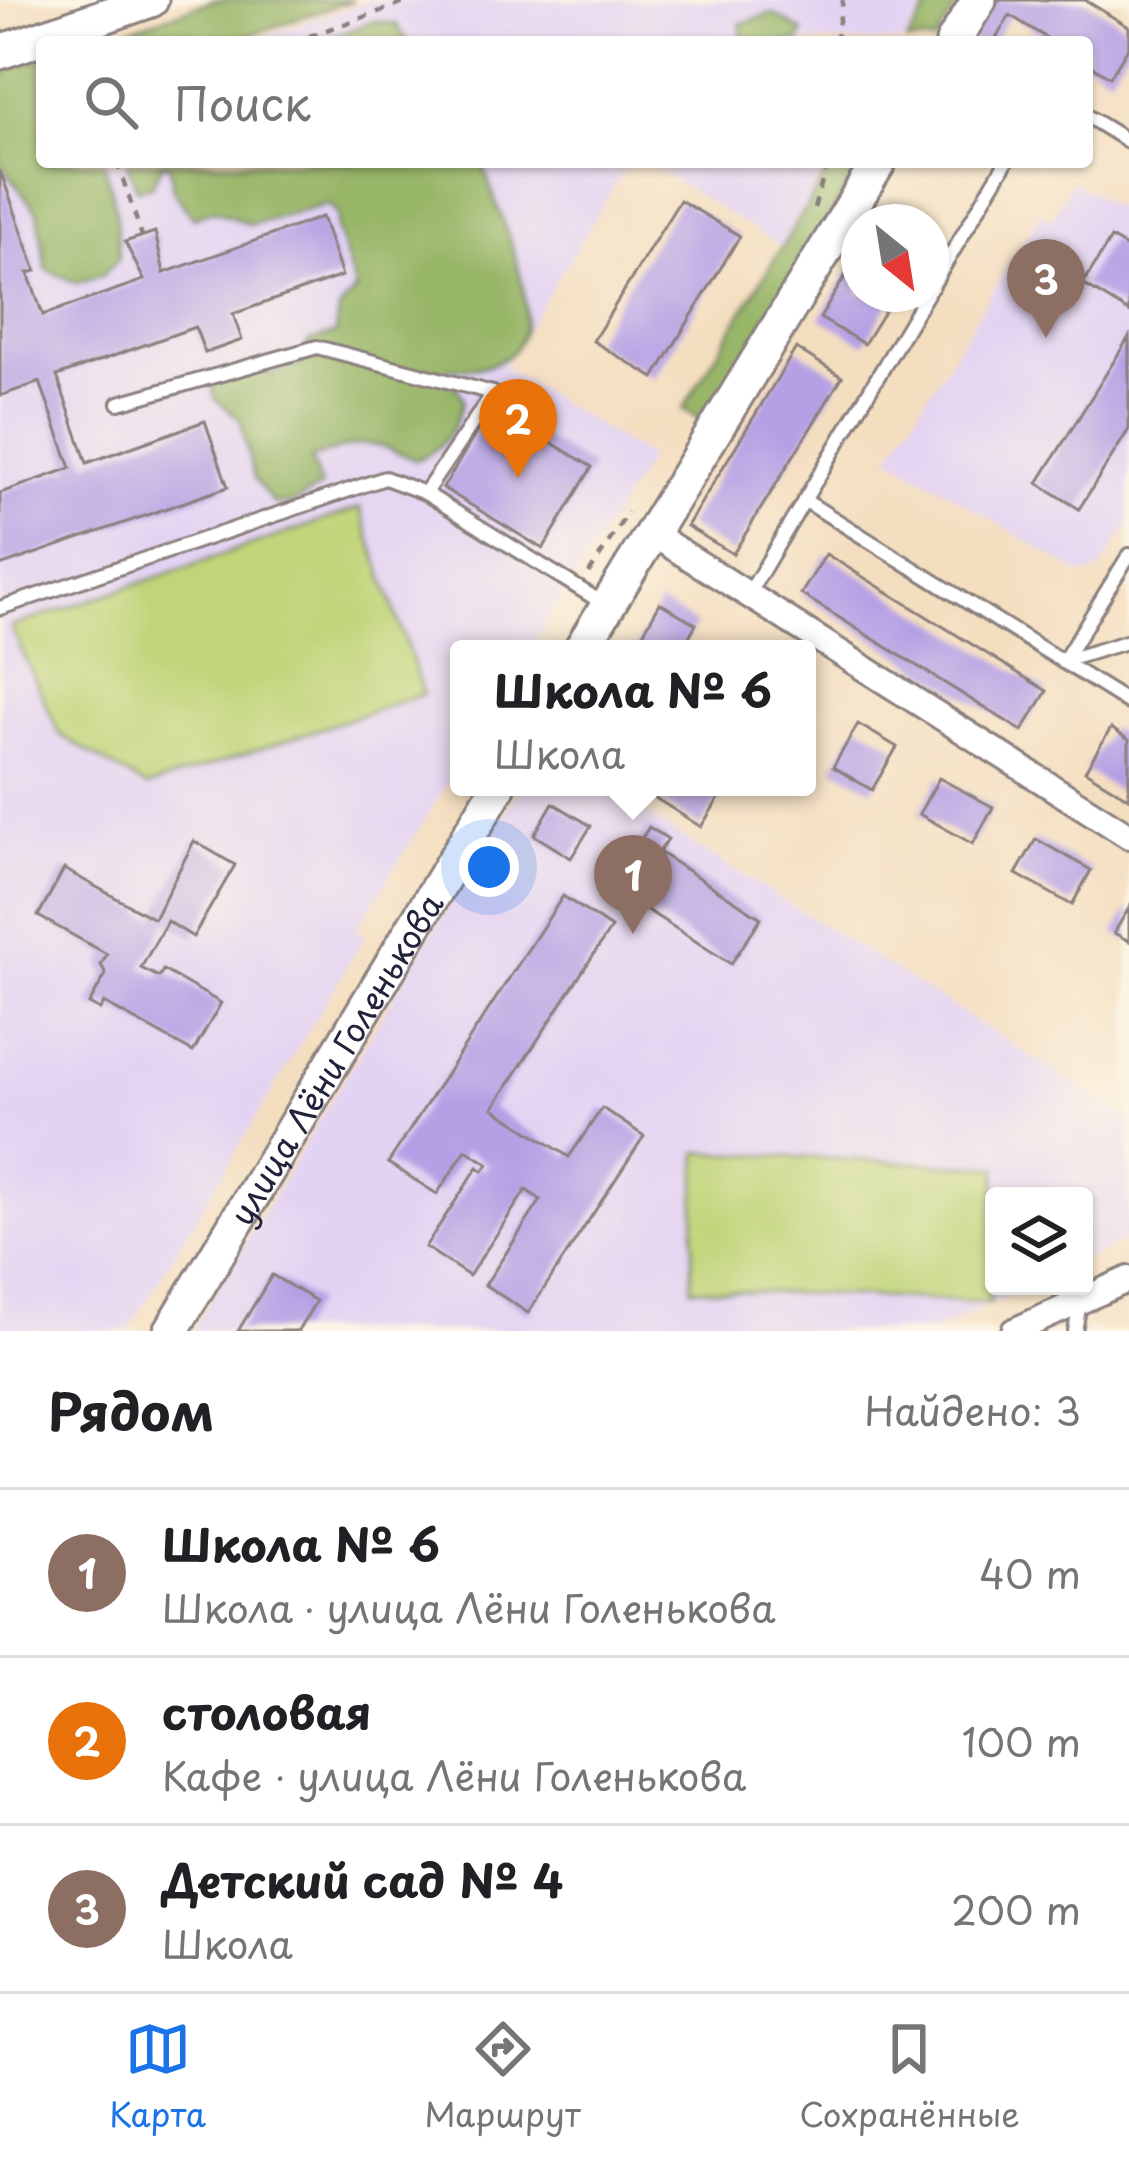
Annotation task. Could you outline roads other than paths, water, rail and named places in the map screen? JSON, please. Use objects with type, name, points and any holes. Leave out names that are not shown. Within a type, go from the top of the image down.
[{"type":"street","points":[[46,36],[151,0]]},
{"type":"street","points":[[957,36],[979,0]]},
{"type":"street","points":[[0,52],[36,40]]},
{"type":"street","points":[[586,640],[875,168]]},
{"type":"street","points":[[651,533],[1129,836]]},
{"type":"street","name":"улица Лёни Голенькова","points":[[171,1331],[493,796]]},
{"type":"street","points":[[1014,1331],[1129,1279]]},
{"type":"lane","points":[[1093,120],[1129,142]]},
{"type":"lane","points":[[949,257],[1002,168]]},
{"type":"lane","points":[[748,595],[916,312]]},
{"type":"lane","points":[[118,403],[317,347],[493,393],[425,493]]},
{"type":"lane","points":[[0,608],[386,478],[425,493],[607,606]]},
{"type":"lane","points":[[804,500],[1129,703]]},
{"type":"lane","points":[[1063,662],[1129,555]]},
{"type":"lane","points":[[1063,662],[1129,641]]},
{"type":"lane","points":[[1075,1331],[1081,1301]]},
{"type":"place","name":"Детский сад № 4","points":[[1046,338]]},
{"type":"place","name":"столовая","points":[[518,478]]},
{"type":"place","name":"Школа № 6","points":[[633,934]]}]
